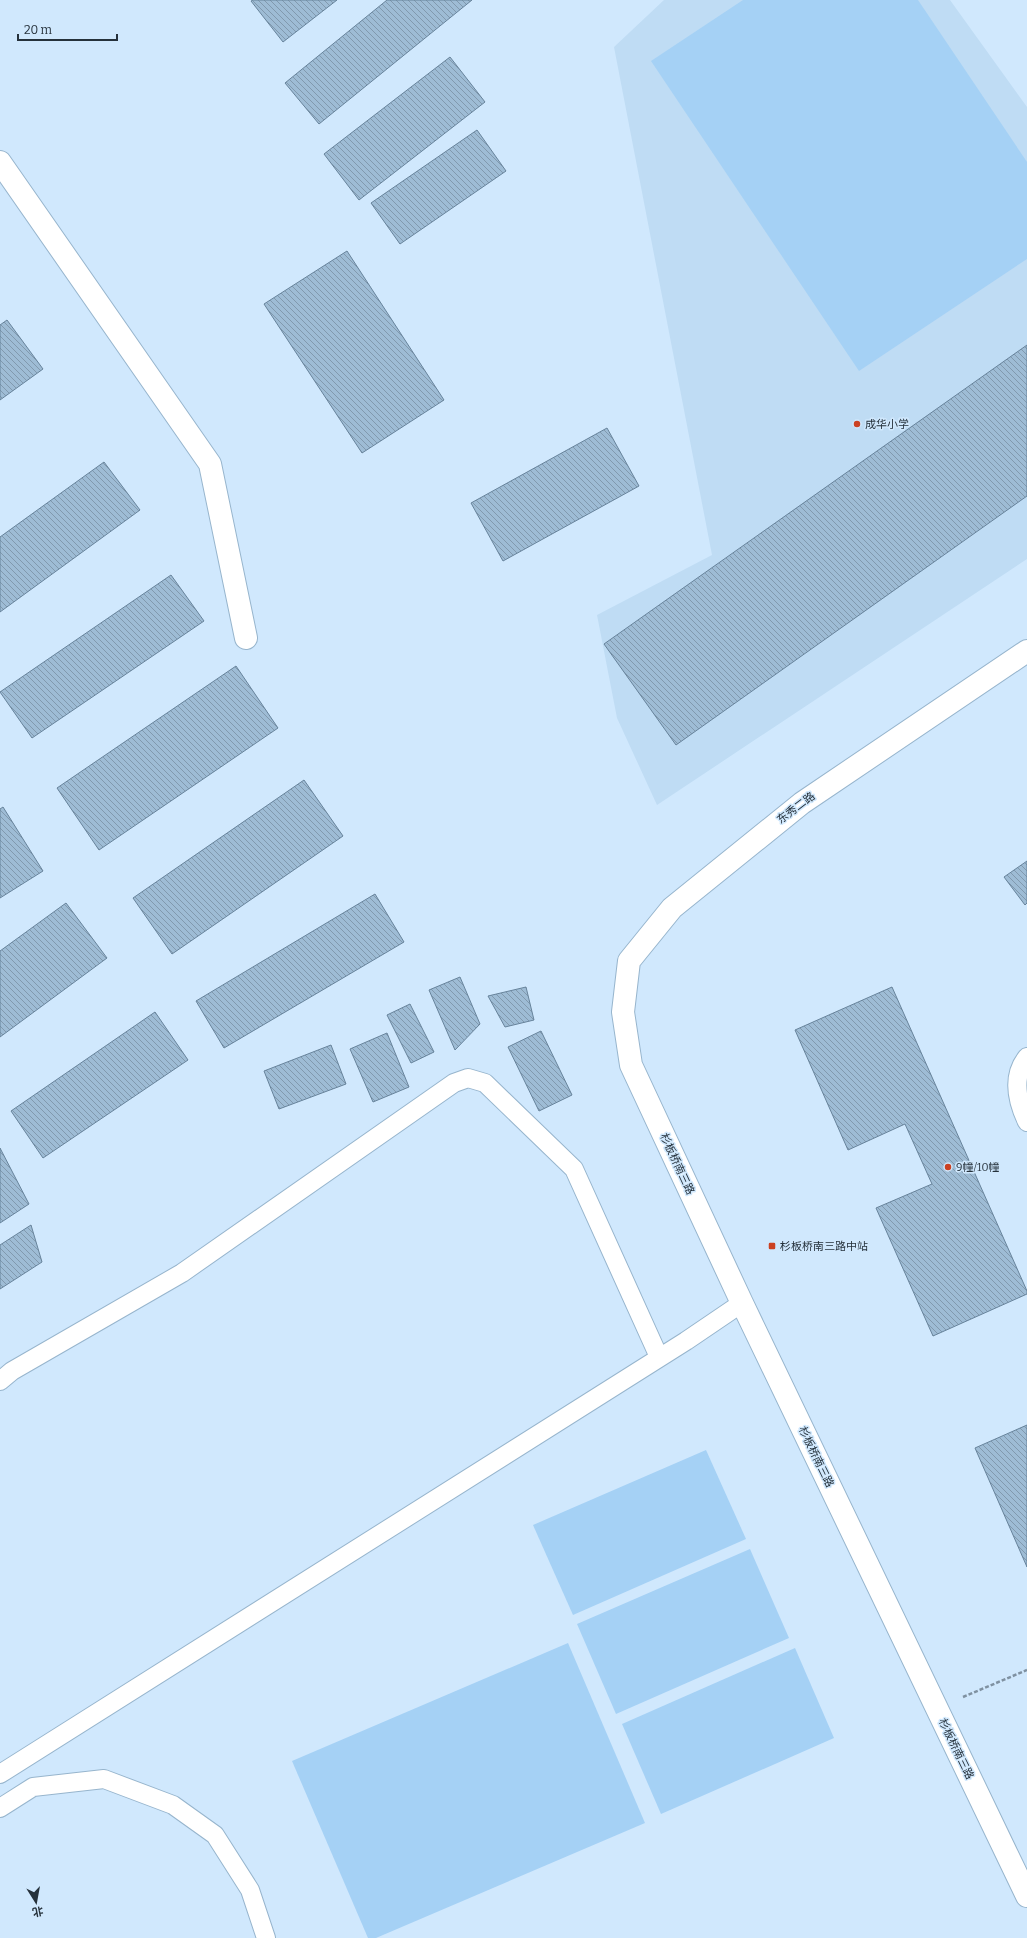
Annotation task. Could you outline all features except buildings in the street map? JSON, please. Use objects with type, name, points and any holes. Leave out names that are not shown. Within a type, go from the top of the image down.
[{"type":"street","points":[[0,162],[210,464],[246,638]]},
{"type":"street","name":"东秀二路","points":[[623,1012],[629,961],[672,908],[802,802],[1027,651]]},
{"type":"street","name":"杉板桥南三路","points":[[623,1012],[631,1065],[742,1302],[1027,1896]]},
{"type":"lane","points":[[1027,1057],[1020,1065],[1016,1084],[1019,1104],[1027,1122]]},
{"type":"lane","points":[[0,1381],[12,1371],[182,1273],[454,1083],[468,1078],[485,1083],[574,1169],[659,1356]]},
{"type":"lane","points":[[0,1774],[659,1356],[686,1341],[742,1302]]},
{"type":"lane","points":[[0,1808],[33,1787],[104,1779],[173,1806],[215,1835],[250,1890],[266,1938]]},
{"type":"path","points":[[937,1708],[1027,1670]]},
{"type":"shaded area","name":"成华小学","points":[[664,0],[950,0],[1027,107],[1027,559],[657,805],[617,718],[597,615],[712,555],[614,47]]},
{"type":"shaded area","points":[[743,0],[918,0],[1027,162],[1027,259],[859,371],[651,61]]},
{"type":"shaded area","points":[[706,1450],[746,1539],[573,1615],[533,1525]]},
{"type":"shaded area","points":[[750,1549],[789,1638],[616,1714],[577,1624]]},
{"type":"shaded area","points":[[568,1643],[645,1823],[376,1938],[368,1938],[292,1761]]},
{"type":"shaded area","points":[[795,1648],[834,1738],[661,1814],[622,1724]]},
{"type":"place","name":"成华小学","points":[[857,424]]},
{"type":"place","name":"9幢/10幢","points":[[948,1167]]},
{"type":"place","name":"杉板桥南三路中站","points":[[772,1246]]}]
